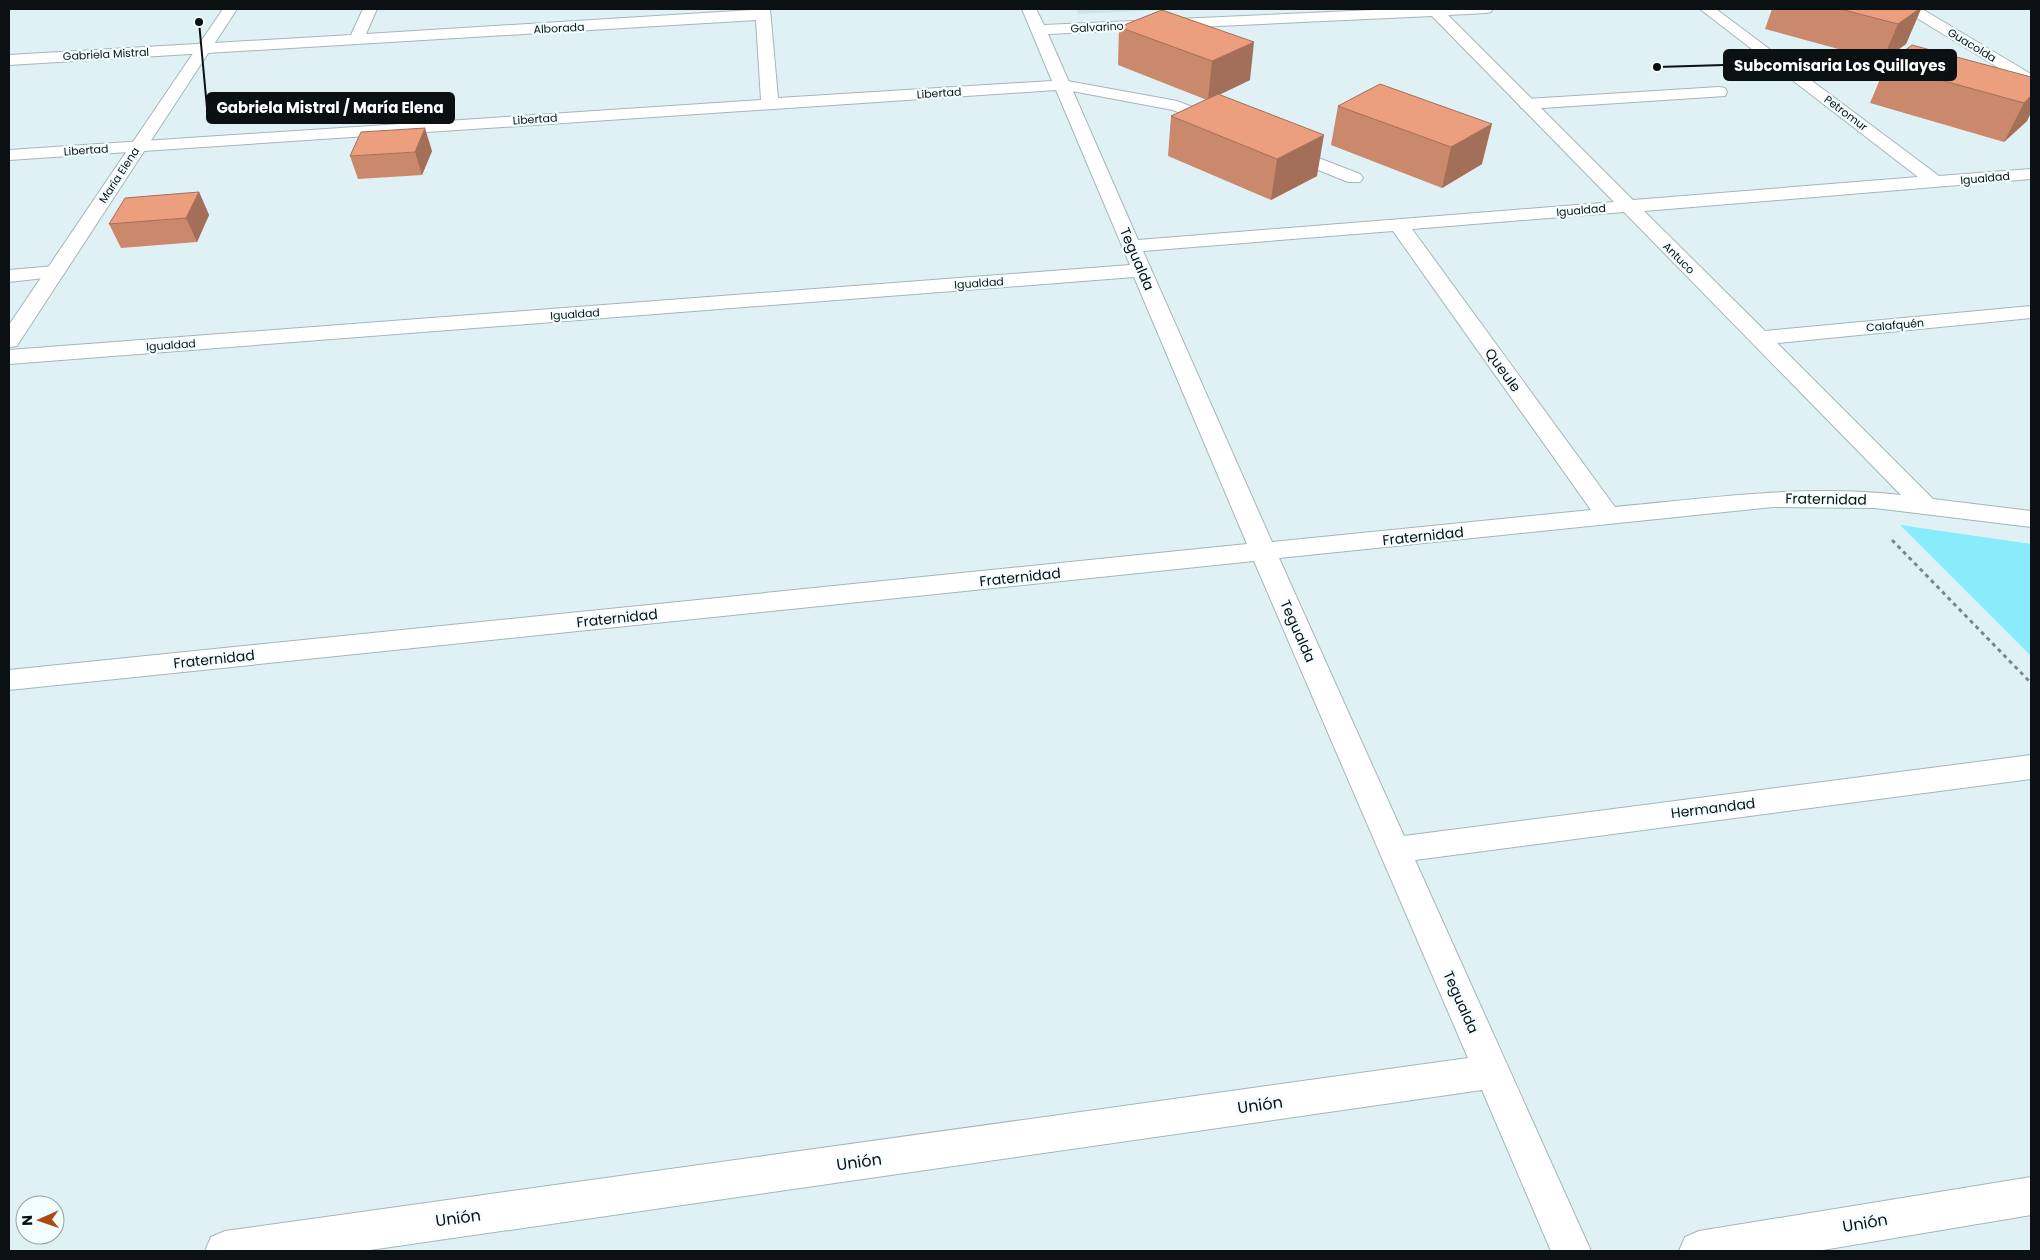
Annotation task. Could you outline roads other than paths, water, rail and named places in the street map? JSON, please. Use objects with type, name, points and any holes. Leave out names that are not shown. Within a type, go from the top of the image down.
[{"type":"street","name":"María Elena","points":[[9,341],[230,9]]},
{"type":"street","points":[[356,40],[370,9]]},
{"type":"street","name":"Tegualda","points":[[1029,9],[1394,850],[1571,1251]]},
{"type":"street","name":"Galvarino","points":[[1038,30],[1486,9]]},
{"type":"street","name":"Petromur","points":[[1707,9],[1936,182]]},
{"type":"street","name":"Guacolda","points":[[1912,9],[2031,81]]},
{"type":"street","name":"Antuco","points":[[1436,11],[1924,504]]},
{"type":"street","name":"Alborada","points":[[203,49],[763,12]]},
{"type":"street","points":[[763,12],[770,104]]},
{"type":"street","name":"Gabriela Mistral","points":[[9,60],[203,49]]},
{"type":"street","name":"Libertad","points":[[9,155],[1062,85],[1177,106],[1239,132]]},
{"type":"street","points":[[1527,104],[1719,92]]},
{"type":"street","points":[[1266,142],[1354,178]]},
{"type":"street","name":"Igualdad","points":[[1131,246],[2031,174]]},
{"type":"street","name":"Queule","points":[[1398,224],[1608,516]]},
{"type":"street","name":"Igualdad","points":[[9,357],[1142,270]]},
{"type":"street","points":[[9,276],[55,272]]},
{"type":"street","name":"Calafquén","points":[[1759,338],[2031,312]]},
{"type":"street","name":"Fraternidad","points":[[9,680],[1773,499],[1852,499],[1924,504],[2031,519]]},
{"type":"street","name":"Hermandad","points":[[1394,850],[2031,767]]},
{"type":"street","name":"Unión","points":[[225,1251],[1492,1072]]},
{"type":"street","name":"Unión","points":[[1699,1251],[2031,1196]]},
{"type":"place","name":"Gabriela Mistral / María Elena","points":[[199,22]]},
{"type":"place","name":"Subcomisaria Los Quillayes","points":[[1657,67]]}]
